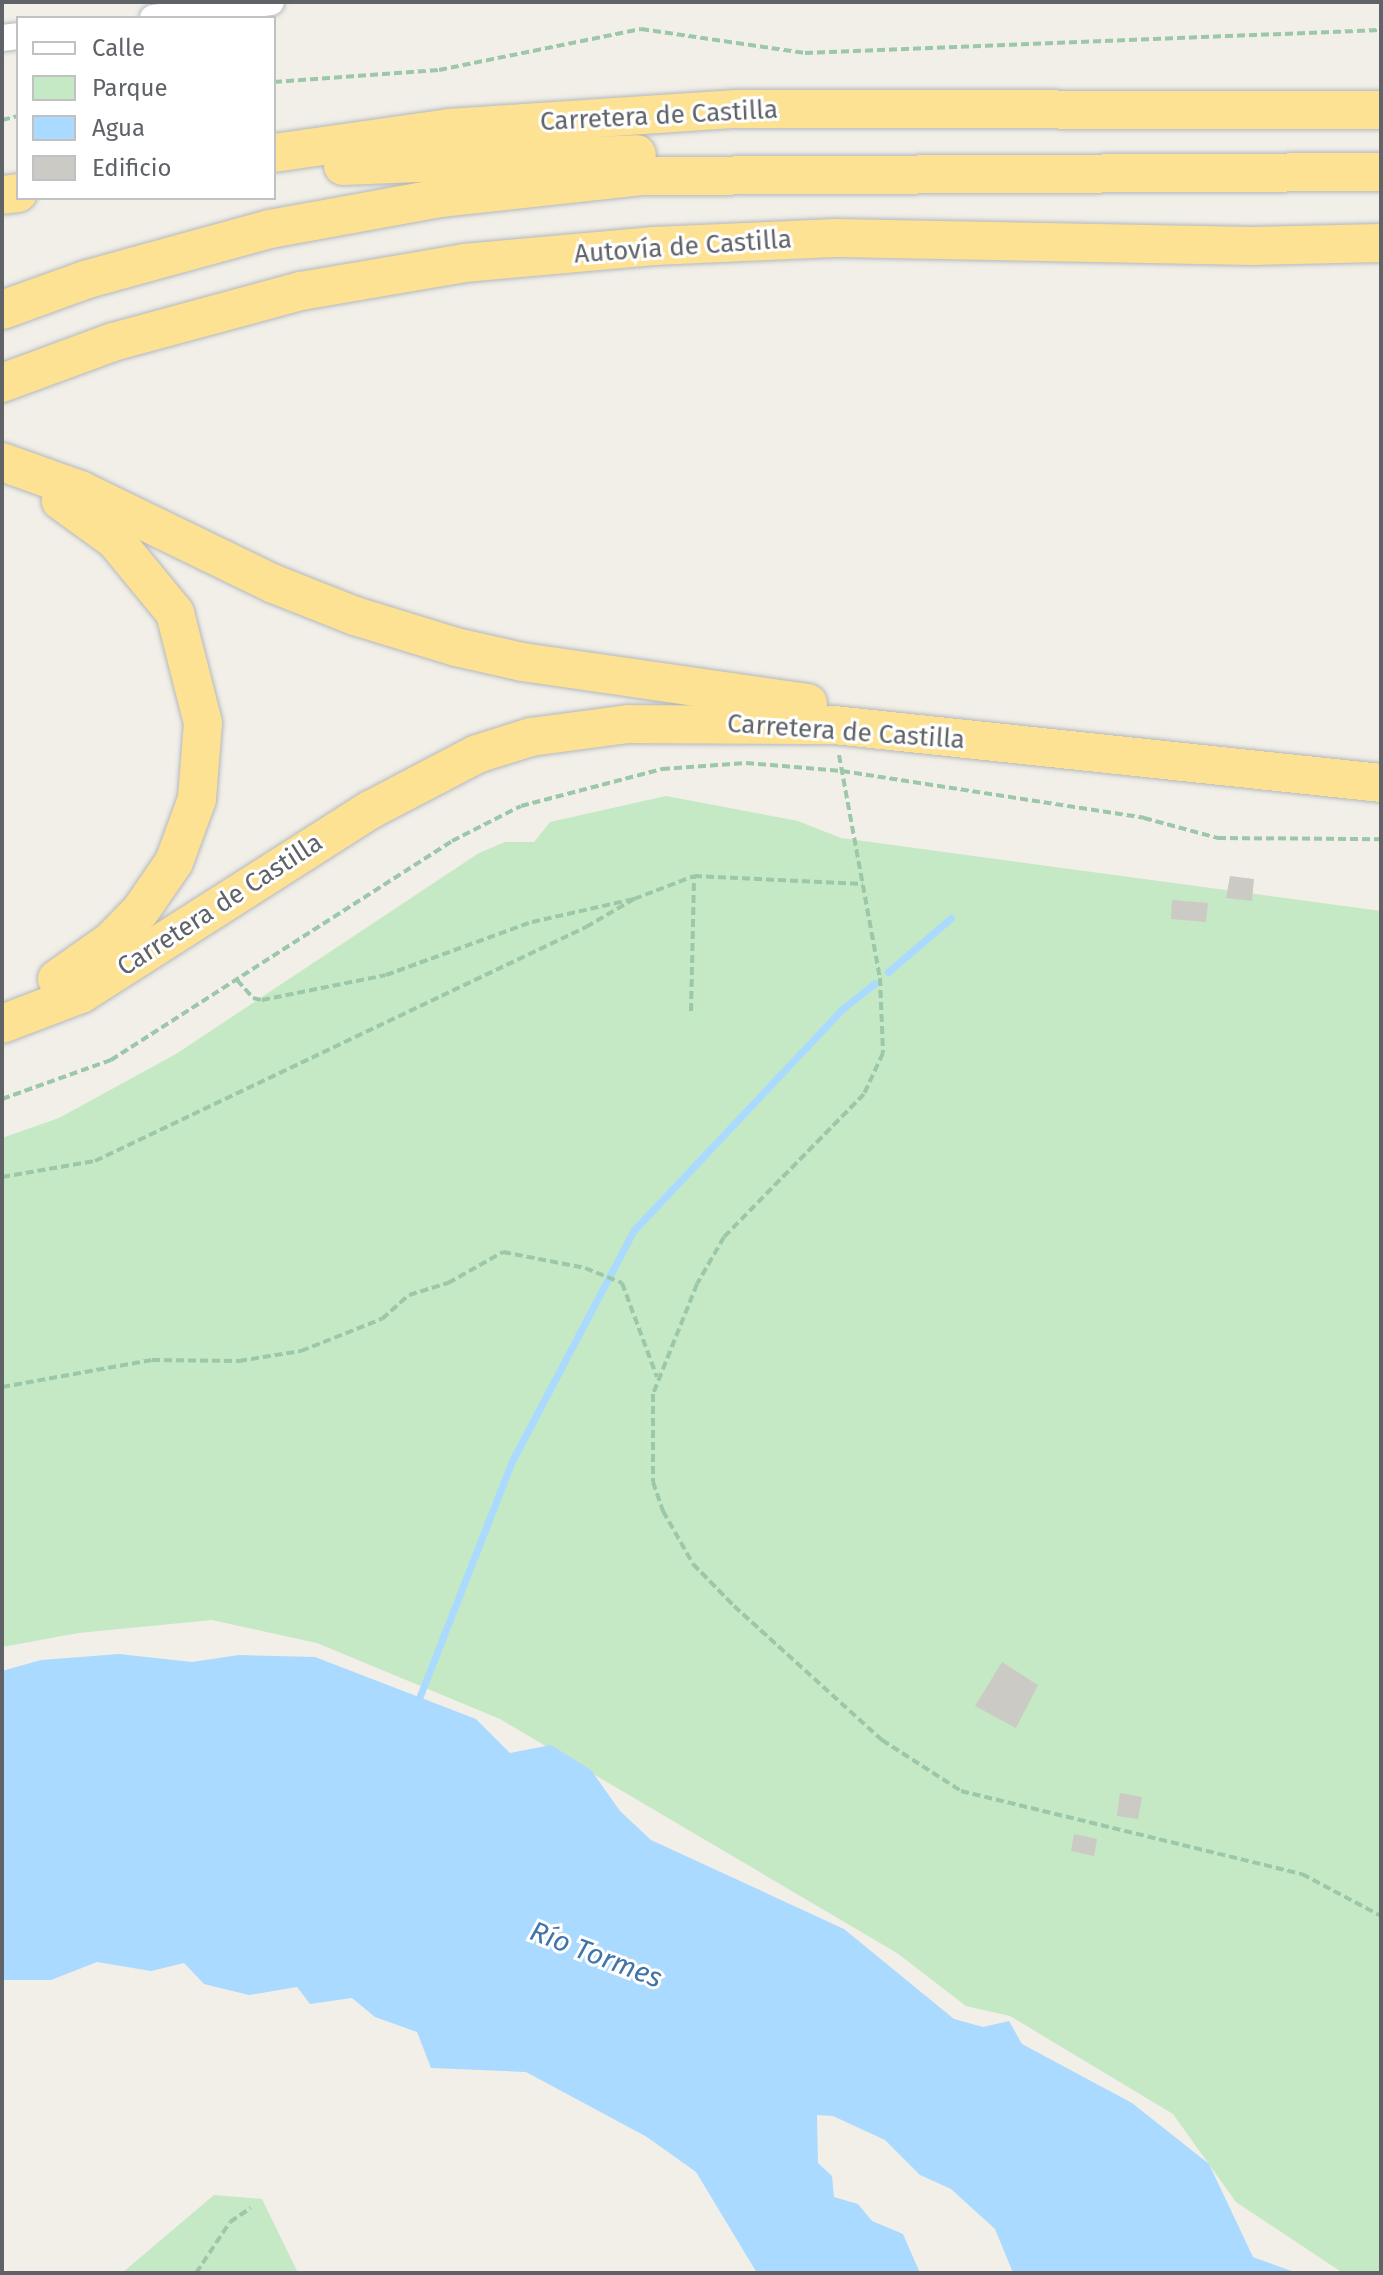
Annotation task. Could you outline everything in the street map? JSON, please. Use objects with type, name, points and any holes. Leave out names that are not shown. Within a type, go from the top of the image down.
[{"type":"highway","name":"Carretera de Castilla","points":[[276,153],[449,128],[736,109],[1381,110]]},
{"type":"highway","points":[[276,171],[621,154],[770,154],[873,159],[987,174]]},
{"type":"highway","points":[[2,310],[88,279],[270,229],[440,198],[642,176],[1381,172]]},
{"type":"highway","name":"Autovía de Castilla","points":[[2,383],[113,342],[301,291],[464,263],[654,246],[837,238],[1251,246],[1381,243]]},
{"type":"highway","points":[[2,462],[80,490],[274,584],[456,647],[522,662],[847,708],[1102,755]]},
{"type":"highway","points":[[2,479],[65,503],[140,566],[175,613],[203,723],[203,763],[189,828],[174,862],[141,910],[71,971],[2,1001]]},
{"type":"highway","name":"Carretera de Castilla","points":[[2,1024],[81,994],[370,810],[477,754],[531,737],[628,724],[834,725],[1381,783]]},
{"type":"street","points":[[168,16],[271,2]]},
{"type":"path","points":[[276,82],[439,70],[641,29],[805,53],[1381,30]]},
{"type":"path","points":[[834,725],[885,1015],[883,1053],[864,1094],[724,1237],[697,1284],[653,1394],[653,1482],[675,1536],[734,1606],[882,1740],[961,1791],[1302,1874],[1381,1916]]},
{"type":"path","points":[[2,1099],[111,1060],[452,841],[521,806],[590,784],[662,769],[746,763],[842,771],[1144,818],[1218,838],[1381,839]]},
{"type":"path","points":[[237,980],[253,998],[262,1000],[386,975],[532,922],[634,899],[694,876],[863,884]]},
{"type":"path","points":[[691,1011],[694,876]]},
{"type":"path","points":[[2,1177],[95,1161],[586,927],[634,899]]},
{"type":"path","points":[[2,1387],[152,1360],[239,1361],[301,1351],[382,1319],[409,1295],[448,1283],[503,1252],[585,1268],[622,1283],[658,1379]]},
{"type":"path","points":[[196,2273],[230,2222],[251,2208]]},
{"type":"green space","points":[[666,796],[798,821],[841,838],[1381,911],[1381,2273],[1343,2273],[1236,2202],[1173,2114],[1010,2016],[966,2006],[897,1953],[500,1719],[317,1643],[212,1620],[78,1633],[2,1647],[2,1138],[59,1118],[176,1054],[479,853],[505,842],[534,842],[550,822]]},
{"type":"green space","points":[[214,2195],[262,2199],[298,2273],[122,2273]]},
{"type":"water","name":"Río Tormes","points":[[119,1654],[192,1662],[239,1655],[315,1657],[476,1719],[510,1753],[551,1745],[591,1770],[620,1811],[651,1840],[844,1929],[954,2019],[983,2027],[1009,2021],[1022,2044],[1132,2103],[1209,2164],[1253,2257],[1297,2273],[1013,2273],[995,2229],[951,2189],[920,2175],[885,2140],[833,2116],[817,2115],[818,2163],[832,2176],[834,2197],[858,2204],[872,2221],[903,2234],[920,2273],[757,2273],[696,2172],[647,2137],[526,2072],[431,2068],[417,2032],[375,2017],[352,1998],[310,2004],[297,1987],[249,1995],[204,1984],[184,1963],[151,1971],[97,1962],[51,1980],[2,1980],[2,1671],[41,1660]]},
{"type":"building","points":[[1230,876],[1254,879],[1252,901],[1226,898]]},
{"type":"building","points":[[1172,900],[1208,903],[1206,922],[1171,919]]},
{"type":"building","points":[[1002,1662],[1038,1685],[1016,1728],[975,1706]]},
{"type":"building","points":[[1120,1793],[1142,1797],[1138,1819],[1117,1816]]},
{"type":"building","points":[[1074,1834],[1097,1839],[1094,1856],[1071,1851]]},
{"type":"waterway","points":[[888,972],[951,918]]},
{"type":"waterway","points":[[416,1706],[511,1463],[634,1230],[841,1010],[875,983]]}]
